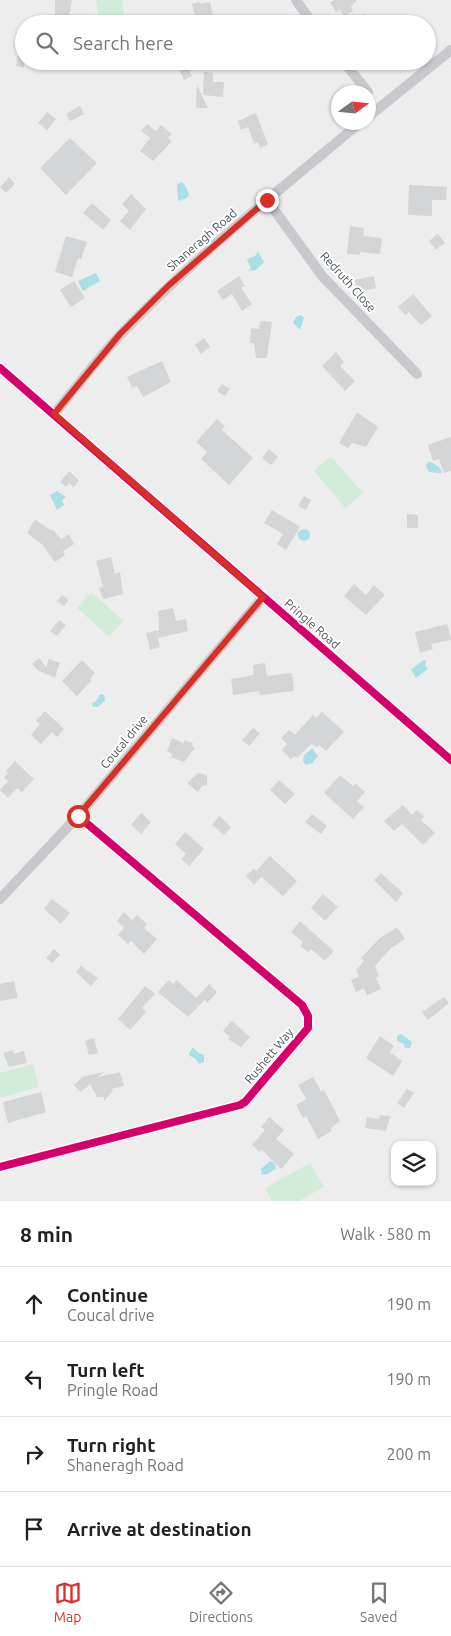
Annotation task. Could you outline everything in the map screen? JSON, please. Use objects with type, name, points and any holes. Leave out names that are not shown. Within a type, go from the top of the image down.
[{"type":"street","points":[[296,0],[307,15]]},
{"type":"street","points":[[436,62],[451,50]]},
{"type":"street","points":[[350,70],[362,85]]},
{"type":"street","points":[[376,110],[426,70]]},
{"type":"street","points":[[376,102],[380,107]]},
{"type":"street","name":"Shaneragh Road","points":[[54,414],[120,334],[168,286],[351,130]]},
{"type":"street","name":"Redruth Close","points":[[267,200],[323,277],[417,374]]},
{"type":"street","name":"Pringle Road","points":[[0,368],[451,760]]},
{"type":"street","name":"Coucal drive","points":[[0,899],[78,816],[263,597]]},
{"type":"street","name":"Rushett Way","points":[[0,1167],[240,1105],[245,1102],[308,1028],[308,1016],[302,1005],[78,816]]},
{"type":"green space","points":[[96,0],[122,0],[124,15],[98,15]]},
{"type":"green space","points":[[331,456],[363,493],[345,508],[314,471]]},
{"type":"green space","points":[[91,592],[123,621],[109,637],[77,608]]},
{"type":"green space","points":[[33,1064],[39,1087],[0,1098],[0,1073]]},
{"type":"green space","points":[[310,1163],[324,1187],[299,1201],[272,1201],[265,1188]]},
{"type":"water","points":[[181,182],[185,185],[189,194],[187,198],[178,201],[177,185]]},
{"type":"water","points":[[258,251],[264,262],[256,270],[249,271],[251,269],[247,259],[255,256]]},
{"type":"water","points":[[96,273],[100,281],[83,291],[78,281]]},
{"type":"water","points":[[301,315],[304,318],[300,330],[293,323],[296,317]]},
{"type":"water","points":[[428,462],[437,465],[442,473],[429,472],[426,466]]},
{"type":"water","points":[[57,491],[66,497],[62,500],[64,505],[57,510],[50,495]]},
{"type":"water","points":[[304,529],[310,535],[304,541],[298,535]]},
{"type":"water","points":[[423,660],[426,661],[425,665],[428,669],[416,678],[411,670]]},
{"type":"water","points":[[100,694],[104,695],[105,700],[98,707],[93,707],[92,704]]},
{"type":"water","points":[[312,748],[318,756],[312,763],[306,765],[303,761],[304,755]]},
{"type":"water","points":[[401,1034],[412,1042],[410,1048],[405,1048],[404,1044],[397,1041],[397,1036]]},
{"type":"water","points":[[193,1047],[197,1052],[204,1055],[204,1062],[199,1064],[195,1058],[190,1056],[189,1053]]},
{"type":"water","points":[[270,1161],[275,1163],[276,1168],[268,1174],[262,1175],[261,1169]]},
{"type":"building","points":[[55,0],[72,0],[69,15],[55,15]]},
{"type":"building","points":[[335,0],[357,0],[351,7],[353,11],[347,15],[343,15],[340,10],[336,12],[330,2]]},
{"type":"building","points":[[210,2],[213,15],[195,15],[192,4]]},
{"type":"building","points":[[189,70],[192,76],[184,80],[180,71]]},
{"type":"building","points":[[204,72],[213,73],[213,82],[224,82],[223,97],[203,95]]},
{"type":"building","points":[[197,85],[208,108],[196,108]]},
{"type":"building","points":[[80,106],[84,114],[70,121],[66,114]]},
{"type":"building","points":[[47,112],[56,119],[47,130],[38,123]]},
{"type":"building","points":[[256,113],[268,144],[260,148],[258,142],[254,144],[248,127],[241,130],[238,121]]},
{"type":"building","points":[[147,124],[156,131],[161,125],[172,134],[168,138],[172,141],[153,161],[140,151],[150,138],[141,131]]},
{"type":"building","points":[[70,138],[97,163],[66,195],[40,168]]},
{"type":"building","points":[[9,177],[15,184],[6,193],[0,187]]},
{"type":"building","points":[[409,185],[447,187],[446,200],[432,200],[432,216],[408,215]]},
{"type":"building","points":[[131,194],[146,209],[130,230],[120,221],[129,211],[122,204]]},
{"type":"building","points":[[92,203],[111,220],[103,230],[83,213]]},
{"type":"building","points":[[350,226],[364,228],[363,236],[382,238],[380,254],[360,252],[360,255],[347,254]]},
{"type":"building","points":[[438,234],[445,243],[436,250],[429,241]]},
{"type":"building","points":[[66,236],[87,242],[81,259],[78,258],[72,277],[55,272]]},
{"type":"building","points":[[239,276],[245,286],[241,288],[252,304],[242,311],[232,294],[223,300],[217,291]]},
{"type":"building","points":[[374,276],[376,288],[357,292],[355,280]]},
{"type":"building","points":[[74,281],[85,298],[71,307],[60,290]]},
{"type":"building","points":[[413,294],[432,316],[421,325],[409,312],[405,315],[398,307]]},
{"type":"building","points":[[260,321],[272,322],[267,358],[256,358],[254,343],[250,343],[251,328],[259,329]]},
{"type":"building","points":[[204,338],[210,347],[201,354],[195,345]]},
{"type":"building","points":[[336,352],[344,362],[340,366],[355,381],[345,391],[322,366]]},
{"type":"building","points":[[162,361],[171,382],[143,397],[137,386],[132,388],[127,377]]},
{"type":"building","points":[[222,384],[230,389],[225,396],[217,391]]},
{"type":"building","points":[[357,412],[378,427],[366,447],[352,443],[348,448],[339,443]]},
{"type":"building","points":[[217,419],[225,426],[222,430],[253,458],[229,485],[201,459],[207,452],[196,442]]},
{"type":"building","points":[[451,437],[451,471],[444,473],[439,459],[433,461],[428,445]]},
{"type":"building","points":[[269,449],[278,457],[271,465],[262,458]]},
{"type":"building","points":[[69,471],[79,480],[74,487],[69,483],[66,487],[60,482]]},
{"type":"building","points":[[304,496],[311,500],[306,510],[298,506]]},
{"type":"building","points":[[272,510],[300,527],[286,550],[277,544],[283,534],[264,523]]},
{"type":"building","points":[[407,514],[418,515],[418,528],[407,528]]},
{"type":"building","points":[[35,519],[50,530],[52,529],[61,539],[69,534],[74,544],[63,551],[65,555],[55,562],[43,545],[27,533]]},
{"type":"building","points":[[111,557],[115,574],[120,572],[123,594],[103,599],[99,588],[103,587],[96,561]]},
{"type":"building","points":[[354,584],[366,595],[374,585],[385,595],[366,615],[344,596]]},
{"type":"building","points":[[62,595],[69,600],[64,606],[57,601]]},
{"type":"building","points":[[173,608],[176,621],[186,619],[188,631],[158,638],[160,647],[150,650],[146,633],[159,630],[158,611]]},
{"type":"building","points":[[59,620],[66,625],[57,636],[50,631]]},
{"type":"building","points":[[447,624],[451,640],[431,644],[433,649],[420,653],[415,632]]},
{"type":"building","points":[[39,658],[46,667],[49,659],[60,663],[56,678],[37,670],[32,664]]},
{"type":"building","points":[[82,660],[95,673],[90,679],[92,680],[77,696],[62,681]]},
{"type":"building","points":[[265,663],[267,676],[292,673],[294,691],[260,695],[259,691],[233,695],[231,679],[254,675],[253,665]]},
{"type":"building","points":[[45,711],[64,729],[57,737],[52,732],[41,744],[31,735],[40,724],[36,721]]},
{"type":"building","points":[[322,712],[344,732],[326,751],[319,745],[317,747],[311,744],[297,758],[294,756],[291,759],[282,750],[287,744],[281,738],[289,730],[295,735],[313,715],[316,718]]},
{"type":"building","points":[[253,728],[260,733],[249,746],[242,740]]},
{"type":"building","points":[[172,738],[184,743],[184,740],[193,743],[192,746],[195,748],[184,762],[171,757],[172,754],[167,751]]},
{"type":"building","points":[[15,761],[34,779],[22,792],[17,788],[8,798],[0,790],[8,781],[4,777],[8,773],[6,771]]},
{"type":"building","points":[[198,773],[207,775],[207,785],[202,786],[198,792],[187,783]]},
{"type":"building","points":[[340,775],[353,786],[356,784],[365,792],[357,801],[364,807],[353,819],[324,793]]},
{"type":"building","points":[[279,780],[295,794],[285,804],[270,790]]},
{"type":"building","points":[[403,805],[412,815],[417,810],[424,817],[421,820],[435,833],[423,845],[402,824],[394,831],[384,821]]},
{"type":"building","points":[[141,813],[151,822],[141,834],[131,825]]},
{"type":"building","points":[[312,814],[327,826],[321,834],[305,822]]},
{"type":"building","points":[[219,816],[231,827],[224,835],[212,825]]},
{"type":"building","points":[[185,832],[204,849],[189,866],[181,859],[186,854],[175,844]]},
{"type":"building","points":[[270,856],[297,881],[283,896],[261,877],[254,885],[246,876],[254,868],[256,871]]},
{"type":"building","points":[[381,873],[403,893],[396,902],[374,880]]},
{"type":"building","points":[[323,894],[338,907],[325,921],[311,908]]},
{"type":"building","points":[[52,899],[70,913],[61,924],[44,909]]},
{"type":"building","points":[[124,912],[132,920],[137,915],[147,924],[144,928],[157,939],[144,954],[131,941],[128,944],[118,935],[124,928],[117,921]]},
{"type":"building","points":[[300,921],[334,951],[325,961],[311,949],[308,952],[300,946],[303,942],[291,932]]},
{"type":"building","points":[[397,927],[405,939],[391,948],[375,966],[379,976],[376,978],[381,989],[367,995],[364,988],[356,992],[351,980],[359,977],[356,970],[364,961],[361,958],[379,939]]},
{"type":"building","points":[[54,949],[60,955],[52,963],[46,958]]},
{"type":"building","points":[[81,966],[98,978],[91,986],[76,972]]},
{"type":"building","points":[[169,980],[173,984],[177,980],[196,998],[209,984],[217,992],[207,1003],[205,1000],[188,1017],[158,992]]},
{"type":"building","points":[[14,981],[18,998],[0,1001],[0,984]]},
{"type":"building","points":[[145,986],[155,994],[142,1008],[146,1012],[130,1030],[118,1019]]},
{"type":"building","points":[[444,997],[449,1003],[428,1020],[422,1012]]},
{"type":"building","points":[[232,1021],[250,1037],[241,1047],[228,1039],[230,1037],[223,1031]]},
{"type":"building","points":[[380,1036],[394,1046],[390,1052],[402,1061],[393,1076],[366,1058]]},
{"type":"building","points":[[94,1038],[98,1053],[89,1055],[85,1041]]},
{"type":"building","points":[[13,1050],[14,1054],[24,1051],[27,1063],[9,1067],[3,1053]]},
{"type":"building","points":[[104,1072],[98,1077],[120,1072],[124,1086],[112,1089],[113,1091],[104,1101],[104,1097],[97,1097],[90,1084],[81,1092],[74,1085],[82,1077]]},
{"type":"building","points":[[313,1077],[321,1091],[324,1090],[340,1121],[331,1128],[332,1131],[318,1139],[306,1116],[303,1118],[296,1105],[306,1099],[298,1085]]},
{"type":"building","points":[[407,1089],[414,1093],[404,1108],[397,1103]]},
{"type":"building","points":[[41,1092],[46,1112],[8,1123],[3,1102]]},
{"type":"building","points":[[380,1115],[390,1116],[386,1131],[365,1128],[367,1117],[379,1119]]},
{"type":"building","points":[[269,1117],[284,1130],[276,1139],[294,1154],[281,1169],[262,1150],[260,1152],[252,1145],[265,1130],[261,1127]]},
{"type":"cycle path","points":[[0,368],[451,760]]},
{"type":"cycle path","points":[[0,1167],[240,1105],[245,1102],[308,1028],[308,1016],[302,1005],[78,816]]},
{"type":"route","points":[[78,816],[263,597],[54,414],[120,334],[168,286],[267,200]]}]
